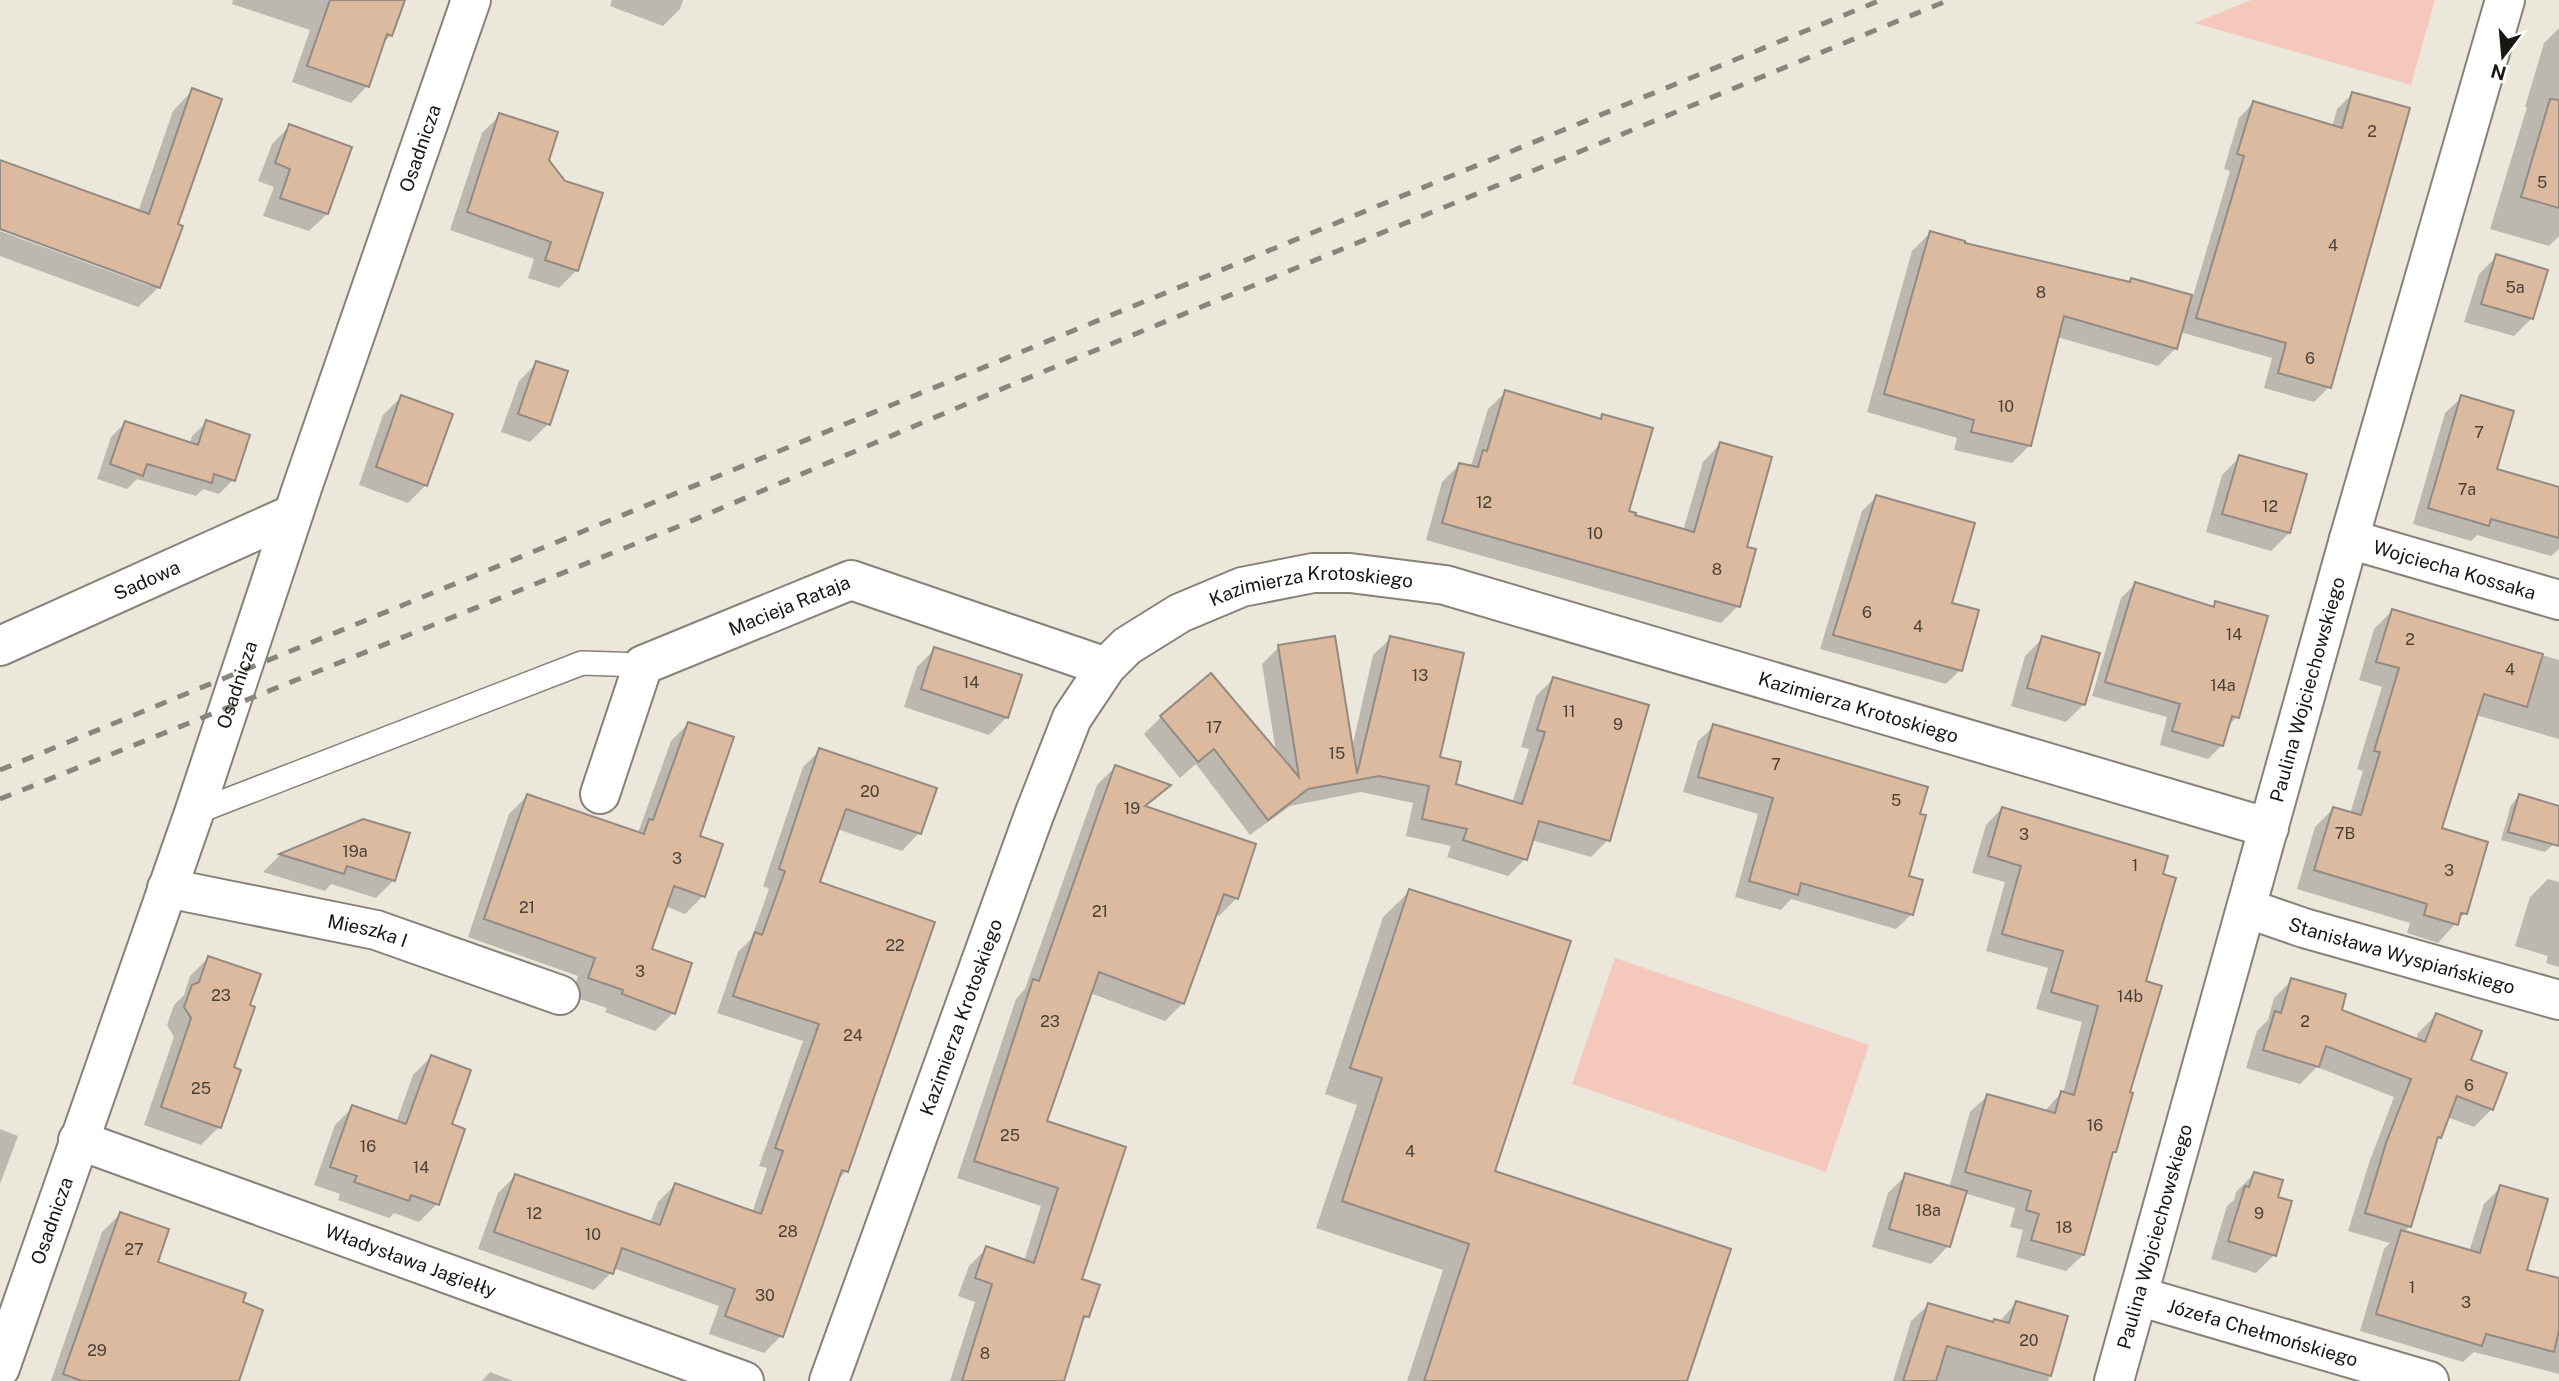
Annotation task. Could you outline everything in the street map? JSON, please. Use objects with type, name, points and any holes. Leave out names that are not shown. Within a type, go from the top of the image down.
[{"type":"street","name":"Osadnicza","points":[[0,1368],[194,813],[293,514],[471,0]]},
{"type":"street","name":"Paulina Wojciechowskiego","points":[[2114,1381],[2349,539],[2505,0]]},
{"type":"street","name":"Sadowa","points":[[0,646],[293,514]]},
{"type":"street","name":"Wojciecha Kossaka","points":[[2349,539],[2559,600]]},
{"type":"street","name":"Kazimierza Krotoskiego","points":[[829,1381],[1034,815],[1072,718],[1106,667],[1127,646],[1180,613],[1242,587],[1313,573],[1350,573],[1445,585],[2269,828]]},
{"type":"street","name":"Macieja Rataja","points":[[643,665],[851,580],[1106,667]]},
{"type":"street","points":[[600,794],[643,665]]},
{"type":"street","name":"Mieszka I","points":[[167,888],[376,930],[560,995]]},
{"type":"street","name":"Stanisława Wyspiańskiego","points":[[2246,908],[2304,928],[2559,1000]]},
{"type":"street","name":"Władysława Jagiełły","points":[[78,1140],[744,1381]]},
{"type":"street","name":"Józefa Chełmońskiego","points":[[2138,1296],[2429,1381]]},
{"type":"lane","points":[[194,813],[582,663],[643,665]]},
{"type":"shaded area","points":[[2251,0],[2435,0],[2411,85],[2195,23]]},
{"type":"shaded area","points":[[1615,958],[1869,1045],[1826,1172],[1572,1084]]},
{"type":"building","points":[[330,0],[405,0],[392,36],[387,34],[369,87],[307,66]]},
{"type":"building","points":[[192,88],[222,99],[178,224],[183,226],[160,288],[0,229],[0,160],[149,214]]},
{"type":"building","points":[[2352,92],[2410,108],[2331,388],[2278,373],[2286,343],[2196,318],[2244,156],[2237,154],[2253,101],[2342,128]]},
{"type":"building","points":[[2550,99],[2559,100],[2559,208],[2521,197]]},
{"type":"building","points":[[499,113],[558,132],[549,160],[565,181],[603,193],[578,271],[545,260],[551,242],[467,212]]},
{"type":"building","points":[[289,124],[352,147],[328,214],[280,198],[290,169],[275,163]]},
{"type":"building","points":[[1930,231],[1965,243],[2130,282],[2131,278],[2192,295],[2177,349],[2064,316],[2031,446],[1971,432],[1974,420],[1884,394]]},
{"type":"building","points":[[2496,254],[2548,270],[2533,319],[2481,304]]},
{"type":"building","points":[[536,361],[568,371],[550,425],[518,414]]},
{"type":"building","points":[[1505,390],[1601,419],[1602,414],[1653,428],[1629,511],[1694,532],[1720,442],[1772,457],[1747,547],[1756,549],[1740,607],[1442,523],[1459,463],[1478,467],[1483,450],[1487,451]]},
{"type":"building","points":[[401,395],[453,414],[427,486],[376,467]]},
{"type":"building","points":[[2461,395],[2514,411],[2497,469],[2559,487],[2559,538],[2491,519],[2489,526],[2428,508]]},
{"type":"building","points":[[206,420],[250,435],[235,481],[214,474],[212,483],[147,464],[143,476],[110,464],[125,421],[198,445]]},
{"type":"building","points":[[2239,455],[2307,474],[2290,533],[2222,514]]},
{"type":"building","points":[[1876,495],[1975,523],[1952,603],[1979,610],[1962,671],[1833,635]]},
{"type":"building","points":[[2135,582],[2214,607],[2215,601],[2268,616],[2239,718],[2232,716],[2223,746],[2172,731],[2180,704],[2105,682]]},
{"type":"building","points":[[2392,609],[2543,654],[2527,707],[2484,694],[2442,828],[2488,842],[2467,914],[2461,913],[2458,925],[2424,915],[2427,904],[2314,870],[2333,807],[2361,815],[2380,752],[2374,751],[2399,668],[2376,662]]},
{"type":"building","points":[[1335,636],[1357,774],[1390,636],[1464,653],[1440,757],[1461,762],[1456,784],[1522,804],[1545,732],[1537,730],[1553,677],[1649,705],[1610,841],[1539,821],[1527,860],[1463,840],[1467,829],[1422,819],[1429,786],[1379,776],[1308,789],[1268,820],[1214,749],[1198,762],[1160,716],[1211,673],[1299,777],[1278,645]]},
{"type":"building","points":[[2042,636],[2100,653],[2085,705],[2027,688]]},
{"type":"building","points":[[934,647],[1022,675],[1008,718],[921,689]]},
{"type":"building","points":[[688,722],[734,737],[700,836],[723,844],[705,897],[674,886],[652,949],[692,963],[675,1014],[622,994],[623,990],[588,978],[595,958],[484,919],[527,794],[644,834],[649,819],[653,820]]},
{"type":"building","points":[[1713,724],[1928,787],[1920,814],[1926,815],[1909,876],[1923,880],[1913,915],[1801,883],[1798,895],[1749,881],[1773,798],[1698,777]]},
{"type":"building","points":[[819,748],[937,788],[921,834],[846,809],[820,882],[935,922],[848,1172],[842,1170],[783,1337],[725,1316],[735,1289],[622,1248],[613,1274],[494,1232],[515,1174],[660,1225],[675,1183],[761,1214],[783,1151],[775,1148],[819,1024],[733,996],[755,932],[762,935],[785,871],[779,869]]},
{"type":"building","points":[[1115,765],[1171,785],[1145,806],[1256,844],[1238,899],[1224,894],[1184,1004],[1099,972],[1047,1121],[1126,1147],[1082,1279],[1100,1285],[1089,1317],[1084,1316],[1064,1381],[962,1381],[992,1284],[975,1278],[986,1246],[1034,1263],[1058,1188],[974,1161],[1033,979],[1039,981]]},
{"type":"building","points":[[2519,794],[2559,806],[2559,846],[2508,832]]},
{"type":"building","points":[[2002,807],[2168,856],[2163,874],[2176,878],[2146,981],[2162,986],[2084,1255],[2031,1240],[2039,1214],[2026,1210],[2031,1191],[1965,1172],[1987,1094],[2055,1113],[2061,1091],[2074,1095],[2098,1006],[2051,992],[2063,951],[2002,934],[2021,866],[1988,856]]},
{"type":"building","points":[[363,819],[410,833],[395,881],[347,866],[344,874],[279,854]]},
{"type":"building","points":[[1409,889],[1571,941],[1495,1171],[1731,1249],[1687,1381],[1424,1381],[1469,1244],[1342,1201],[1382,1078],[1350,1068]]},
{"type":"building","points":[[208,956],[261,974],[250,1005],[255,1007],[234,1067],[241,1070],[221,1128],[161,1107],[191,1018],[184,1007],[192,985],[199,982]]},
{"type":"building","points":[[2291,978],[2346,994],[2342,1010],[2425,1042],[2436,1013],[2482,1031],[2471,1060],[2507,1073],[2493,1110],[2457,1096],[2441,1138],[2438,1137],[2411,1227],[2365,1213],[2386,1143],[2411,1079],[2326,1046],[2319,1067],[2263,1050],[2275,1011],[2281,1013]]},
{"type":"building","points":[[431,1055],[471,1070],[452,1124],[465,1129],[439,1205],[411,1195],[409,1201],[354,1182],[357,1176],[330,1167],[352,1105],[406,1124]]},
{"type":"building","points":[[2254,1172],[2283,1180],[2278,1197],[2292,1201],[2276,1256],[2228,1241],[2245,1186],[2249,1187]]},
{"type":"building","points":[[1905,1173],[1967,1191],[1950,1247],[1889,1229]]},
{"type":"building","points":[[2500,1185],[2548,1199],[2527,1270],[2559,1278],[2559,1330],[2554,1352],[2486,1334],[2482,1346],[2376,1314],[2401,1230],[2480,1253]]},
{"type":"building","points":[[120,1212],[169,1229],[158,1262],[246,1293],[243,1302],[263,1310],[239,1381],[82,1381],[63,1374]]},
{"type":"building","points":[[2016,1301],[2068,1316],[2051,1376],[1947,1346],[1936,1381],[1903,1381],[1928,1303],[1993,1322],[1994,1319],[2009,1323]]},
{"type":"railway","points":[[0,770],[1881,0]]},
{"type":"railway","points":[[0,799],[677,527],[1011,385],[1949,0]]}]
